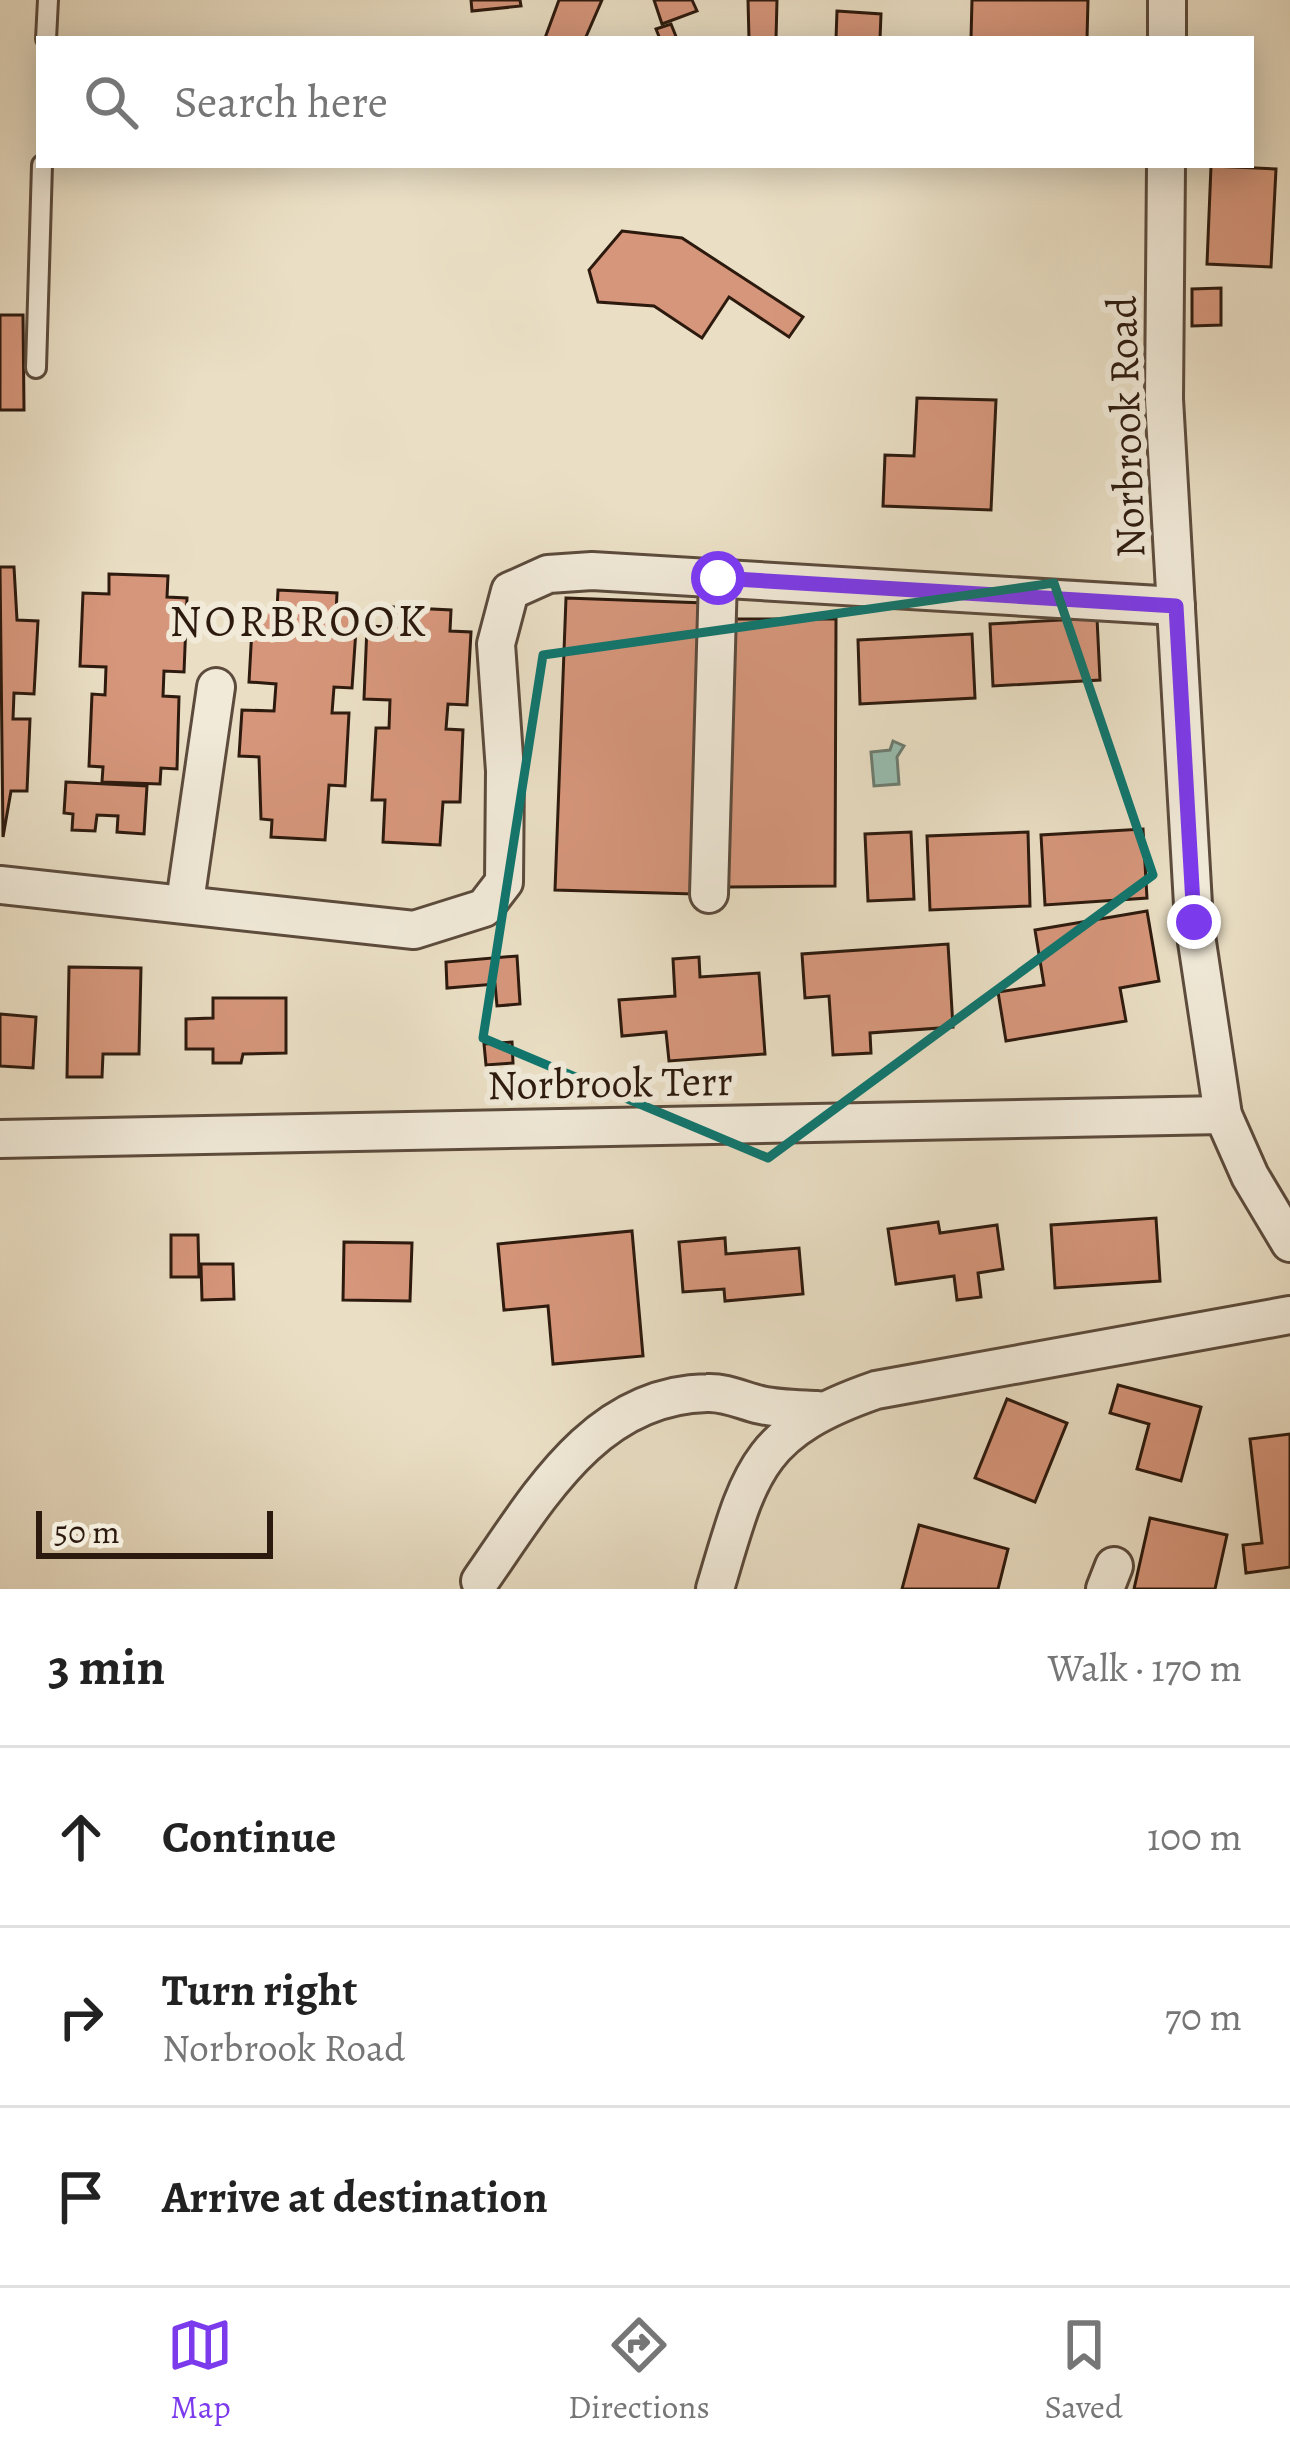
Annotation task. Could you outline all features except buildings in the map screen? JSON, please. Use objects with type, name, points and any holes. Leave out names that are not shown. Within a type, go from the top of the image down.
[{"type":"street","points":[[1167,0],[1167,36]]},
{"type":"street","name":"Norbrook Road","points":[[1166,168],[1165,399],[1194,922],[1223,1115],[1250,1176],[1290,1243]]},
{"type":"street","points":[[0,885],[414,930],[484,908],[504,882],[505,771],[496,644],[510,591],[548,574],[592,571],[1176,606]]},
{"type":"street","points":[[709,894],[718,578]]},
{"type":"street","points":[[185,902],[216,687]]},
{"type":"street","name":"Norbrook Terr","points":[[0,1139],[1223,1115]]},
{"type":"street","points":[[715,1589],[748,1485],[780,1437],[817,1410],[876,1390],[1290,1315]]},
{"type":"street","points":[[480,1581],[543,1492],[583,1445],[614,1419],[657,1401],[707,1393],[817,1410]]},
{"type":"lane","points":[[46,36],[47,0]]},
{"type":"lane","points":[[36,368],[42,168]]},
{"type":"highlighted area","points":[[1054,583],[1153,875],[768,1158],[483,1038],[543,655]]},
{"type":"shaded area","points":[[893,741],[904,746],[897,757],[899,784],[874,786],[871,752],[890,750]]},
{"type":"district","name":"NORBROOK","points":[[299,620]]},
{"type":"route","points":[[718,578],[1176,606],[1194,922]]}]
